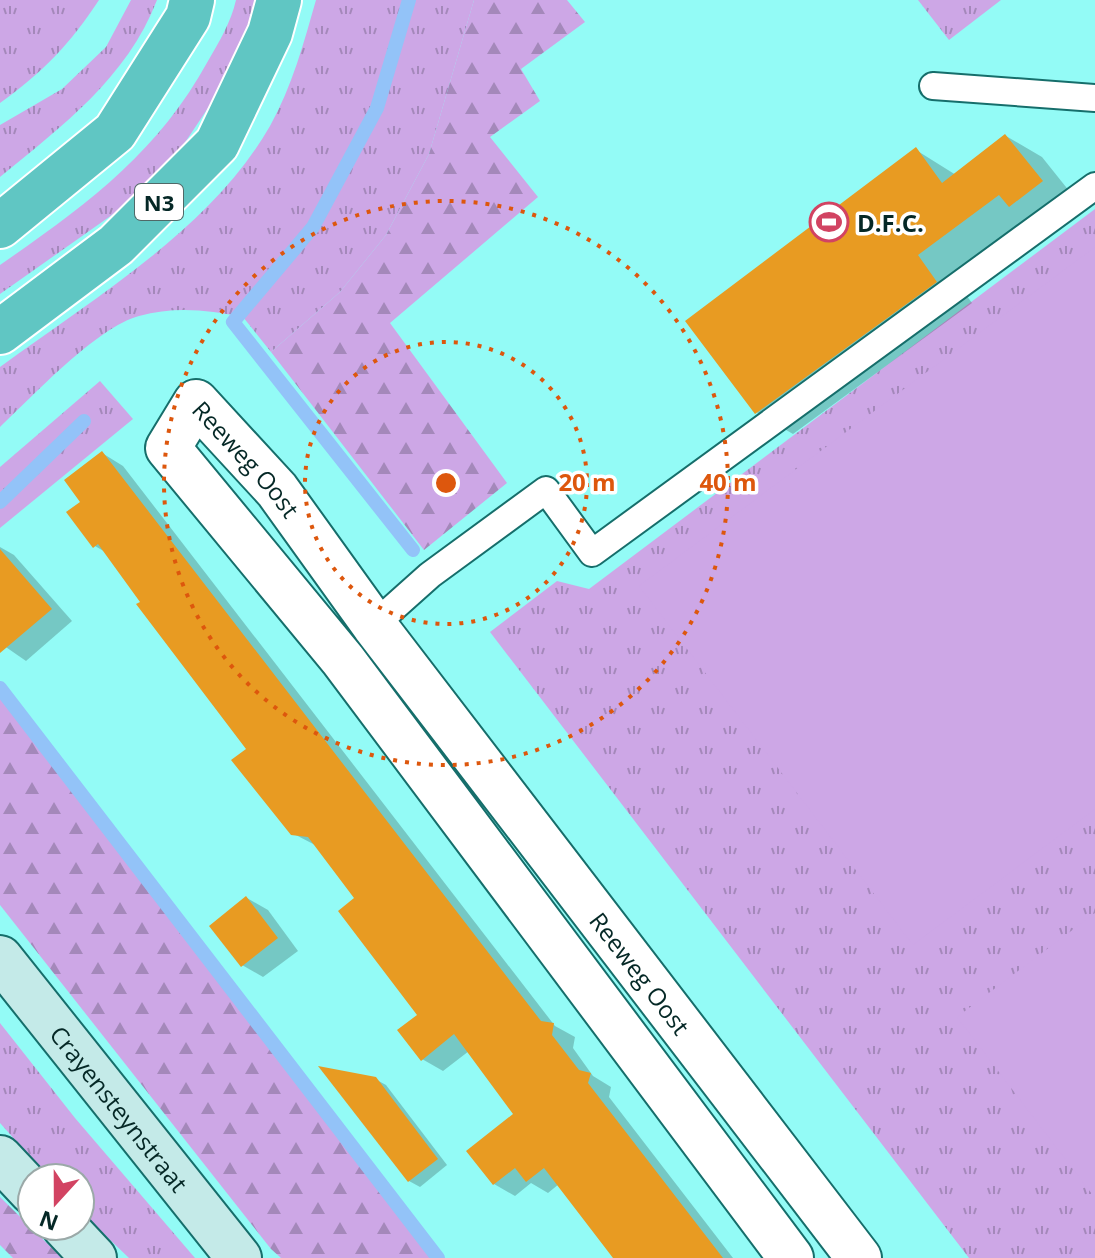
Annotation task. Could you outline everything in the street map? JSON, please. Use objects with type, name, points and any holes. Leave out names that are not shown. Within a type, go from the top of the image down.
[{"type":"highway","points":[[0,226],[115,132],[188,17],[192,0]]},
{"type":"highway","name":"N3","points":[[0,332],[116,245],[217,144],[270,33],[279,0]]},
{"type":"main road","name":"Crayensteynstraat","points":[[0,958],[239,1258]]},
{"type":"main road","points":[[0,1158],[16,1175]]},
{"type":"main road","points":[[79,1242],[94,1258]]},
{"type":"street","name":"Reeweg Oost","points":[[791,1258],[343,660],[168,448],[196,402],[277,490],[374,625],[859,1258]]},
{"type":"lane","points":[[933,86],[1095,98]]},
{"type":"lane","points":[[374,625],[430,575],[546,490],[592,553],[1095,186]]},
{"type":"green space","points":[[0,0],[99,0],[55,56],[0,103]]},
{"type":"green space","points":[[131,0],[157,0],[129,53],[90,99],[0,177],[0,125],[62,89],[106,47]]},
{"type":"green space","points":[[236,0],[258,0],[238,51],[212,102],[184,144],[136,198],[0,294],[0,265],[90,199],[117,176],[166,124],[216,47]]},
{"type":"green space","points":[[316,0],[474,0],[429,154],[386,235],[340,292],[271,352],[243,317],[191,310],[139,316],[122,323],[85,348],[0,427],[0,367],[148,259],[216,197],[245,163],[270,126],[285,96]]},
{"type":"green space","points":[[474,0],[567,0],[585,22],[521,69],[540,101],[490,137],[538,197],[390,323],[507,483],[424,550],[271,352],[340,292],[386,235],[429,154]]},
{"type":"green space","points":[[918,0],[1001,0],[949,40]]},
{"type":"green space","points":[[1095,209],[1095,1258],[969,1258],[490,632],[557,581],[589,589]]},
{"type":"green space","points":[[1095,247],[1095,809],[913,945],[639,586]]},
{"type":"green space","points":[[100,381],[133,419],[0,528],[0,467]]},
{"type":"green space","points":[[0,691],[432,1258],[281,1258],[0,905]]},
{"type":"green space","points":[[1095,913],[1095,1198],[957,1017]]},
{"type":"green space","points":[[0,1023],[75,1118],[195,1258],[129,1258],[96,1226],[96,1162],[35,1162],[0,1123]]},
{"type":"green space","points":[[0,1197],[16,1213],[16,1242],[46,1242],[62,1258],[13,1258],[0,1245]]},
{"type":"building","points":[[1005,134],[1043,181],[1009,207],[999,195],[918,255],[937,282],[755,414],[685,321],[916,147],[942,183]]},
{"type":"building","points":[[102,451],[541,1021],[554,1023],[552,1035],[579,1070],[591,1073],[588,1083],[723,1258],[613,1258],[544,1168],[526,1182],[515,1168],[493,1185],[466,1151],[513,1114],[454,1034],[421,1061],[397,1030],[417,1015],[338,911],[354,898],[308,837],[291,835],[231,760],[246,749],[136,604],[140,602],[98,544],[93,548],[66,512],[80,502],[64,480]]},
{"type":"building","points":[[0,549],[52,609],[0,653]]},
{"type":"building","points":[[246,896],[278,938],[241,967],[209,926]]},
{"type":"building","points":[[318,1066],[376,1077],[438,1159],[408,1182]]},
{"type":"waterway","points":[[409,0],[377,108],[313,227],[233,322],[413,550]]},
{"type":"waterway","points":[[0,502],[84,421]]},
{"type":"waterway","points":[[0,688],[438,1258]]},
{"type":"place","name":"D.F.C.","points":[[829,222]]}]
